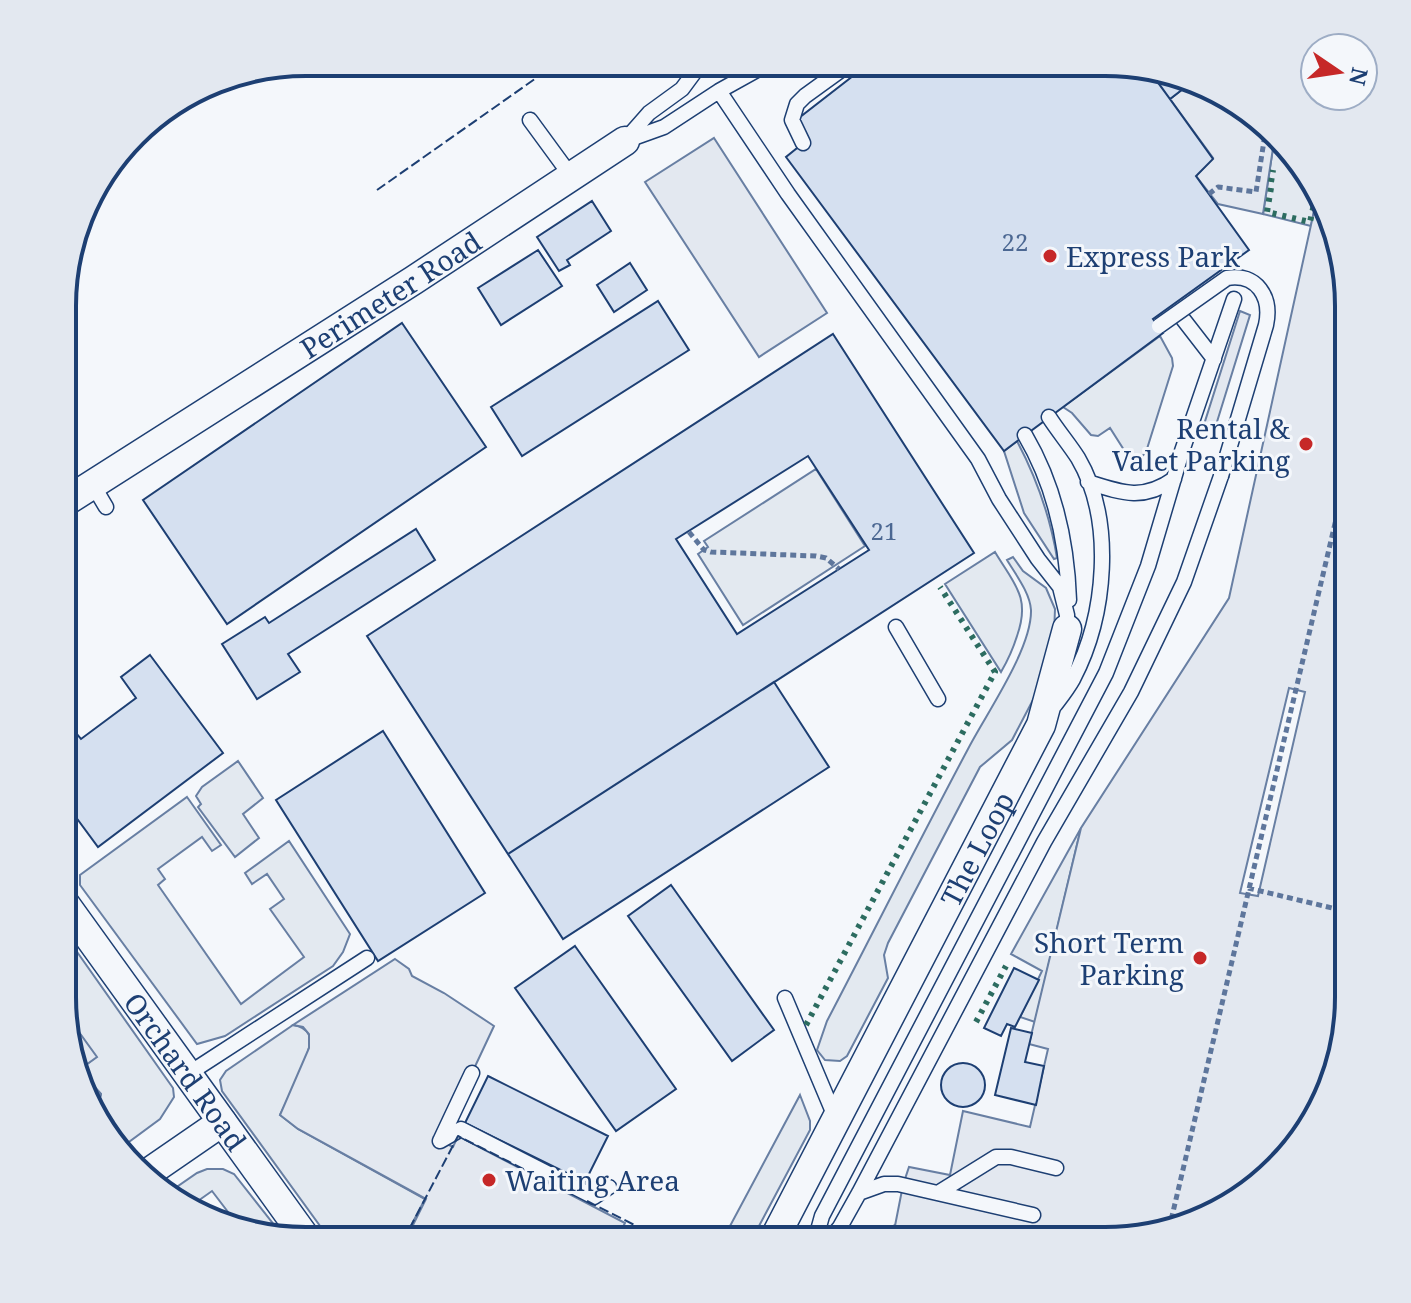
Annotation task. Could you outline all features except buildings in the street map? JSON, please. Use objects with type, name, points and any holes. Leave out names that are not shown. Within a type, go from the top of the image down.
[{"type":"street","name":"Perimeter Road","points":[[76,500],[100,496],[414,280],[625,141]]},
{"type":"street","name":"The Loop","points":[[780,1227],[1041,725],[1067,629]]},
{"type":"street","name":"Orchard Road","points":[[76,919],[298,1227]]},
{"type":"street","points":[[153,1169],[222,1122]]},
{"type":"lane","points":[[625,141],[649,113],[682,89],[692,76]]},
{"type":"lane","name":"Perimeter Road","points":[[625,141],[664,127],[746,76]]},
{"type":"lane","points":[[803,143],[792,120],[797,104],[834,76]]},
{"type":"lane","points":[[719,91],[788,194],[978,459],[1007,511],[1060,587],[1067,629]]},
{"type":"lane","points":[[530,120],[571,176]]},
{"type":"lane","points":[[840,1227],[1044,842],[1104,744],[1184,582],[1221,476],[1266,325],[1269,311],[1267,300],[1263,292],[1247,280],[1238,276],[1227,278],[1159,326]]},
{"type":"lane","points":[[1088,482],[1129,493],[1148,494],[1174,479],[1234,299]]},
{"type":"lane","points":[[1183,319],[1214,359]]},
{"type":"lane","points":[[1041,725],[1073,679],[1094,622],[1102,577],[1101,530],[1088,482],[1078,459],[1049,417]]},
{"type":"lane","name":"The Loop","points":[[1025,435],[1049,483],[1058,515],[1068,567],[1067,629]]},
{"type":"lane","name":"The Loop","points":[[819,1227],[973,924],[1106,673],[1148,566],[1174,479]]},
{"type":"lane","points":[[896,627],[938,699]]},
{"type":"lane","points":[[188,1074],[367,958]]},
{"type":"lane","points":[[785,998],[836,1120]]},
{"type":"lane","points":[[472,1073],[440,1141],[461,1129],[594,1197],[609,1187]]},
{"type":"lane","points":[[938,1193],[996,1157],[1011,1157],[1056,1168]]},
{"type":"lane","points":[[859,1193],[884,1184],[903,1185],[1033,1215]]},
{"type":"path","points":[[1209,194],[1218,187],[1256,192],[1264,140]]},
{"type":"path","points":[[1172,1217],[1335,523]]},
{"type":"path","points":[[689,532],[704,550],[711,552],[816,556],[826,558],[839,569]]},
{"type":"path","points":[[1248,888],[1335,909]]},
{"type":"shaded area","points":[[1182,89],[1207,100],[1245,124],[1273,149],[1263,214],[1218,204],[1196,176],[1213,158],[1170,99]]},
{"type":"shaded area","points":[[714,138],[827,313],[759,357],[645,182]]},
{"type":"shaded area","points":[[1273,149],[1304,191],[1314,212],[1311,226],[1263,214]]},
{"type":"shaded area","name":"Short Term Parking","points":[[1314,212],[1331,261],[1335,291],[1335,997],[1333,1027],[1323,1071],[1304,1112],[1278,1149],[1257,1170],[1220,1196],[1179,1215],[1120,1227],[895,1227],[909,1167],[950,1175],[963,1111],[1030,1127],[1048,1049],[1029,1044],[1081,828],[1229,598]],"holes":[[[1289,688],[1305,692],[1258,896],[1240,893]]]},
{"type":"shaded area","points":[[1240,311],[1250,315],[1212,438],[1201,434]]},
{"type":"shaded area","points":[[1160,336],[1173,366],[1146,452],[1139,460],[1131,461],[1110,428],[1098,436],[1091,435],[1063,407]]},
{"type":"shaded area","points":[[1017,441],[1047,512],[1057,558],[1054,559],[1024,513],[1004,451]]},
{"type":"shaded area","points":[[816,469],[865,546],[743,625],[698,554],[708,547],[704,541]]},
{"type":"shaded area","points":[[995,552],[1014,582],[1022,611],[1015,641],[1001,672],[945,584]]},
{"type":"shaded area","points":[[1013,557],[1023,571],[1046,588],[1055,609],[1054,634],[1035,696],[1012,740],[980,767],[888,943],[884,955],[888,978],[847,1056],[840,1061],[825,1060],[817,1050],[827,1021],[950,783],[1007,681],[1024,643],[1031,610],[1025,591],[1007,560]]},
{"type":"shaded area","points":[[238,761],[263,798],[243,814],[259,838],[235,857],[198,807],[201,804],[196,796],[202,787]]},
{"type":"shaded area","points":[[187,797],[221,845],[212,851],[202,837],[158,869],[165,879],[158,885],[241,1004],[304,957],[270,909],[284,899],[267,874],[252,884],[245,873],[289,841],[350,934],[333,966],[225,1036],[197,1044],[80,885],[80,875]]},
{"type":"shaded area","points":[[1081,828],[1035,1022],[1020,1017],[1042,971],[1011,954]]},
{"type":"shaded area","points":[[76,950],[173,1088],[174,1097],[160,1119],[128,1143],[107,1112],[101,1094],[94,1085],[87,1064],[96,1057],[79,1032]]},
{"type":"shaded area","points":[[395,959],[409,969],[412,976],[494,1026],[440,1141],[453,1147],[458,1136],[625,1223],[623,1227],[412,1227],[426,1199],[298,1129],[280,1115],[309,1048],[309,1034],[303,1027],[293,1025]]},
{"type":"shaded area","points":[[293,1025],[306,1031],[310,1042],[308,1052],[280,1115],[298,1129],[425,1199],[410,1227],[321,1227],[222,1091],[220,1080],[226,1071]]},
{"type":"shaded area","points":[[79,1032],[97,1057],[87,1064]]},
{"type":"shaded area","points":[[800,1095],[810,1121],[810,1130],[758,1227],[729,1227]]},
{"type":"shaded area","points":[[207,1169],[223,1169],[234,1174],[274,1225],[230,1214],[212,1191],[199,1200],[177,1187]]},
{"type":"hedge","points":[[1271,182],[1273,170]]},
{"type":"hedge","points":[[1271,188],[1267,212],[1310,222],[1313,209]]},
{"type":"hedge","points":[[806,1025],[995,672],[940,587]]},
{"type":"hedge","points":[[976,1022],[1006,966]]},
{"type":"fence","points":[[377,190],[539,76]]},
{"type":"fence","points":[[410,1227],[458,1136],[573,1194]]},
{"type":"fence","points":[[587,1201],[638,1227]]},
{"type":"place","name":"Express Park","points":[[1050,256]]},
{"type":"place","name":"Rental & Valet Parking","points":[[1306,444]]},
{"type":"place","name":"Short Term Parking","points":[[1200,958]]},
{"type":"place","name":"Waiting Area","points":[[489,1180]]}]
